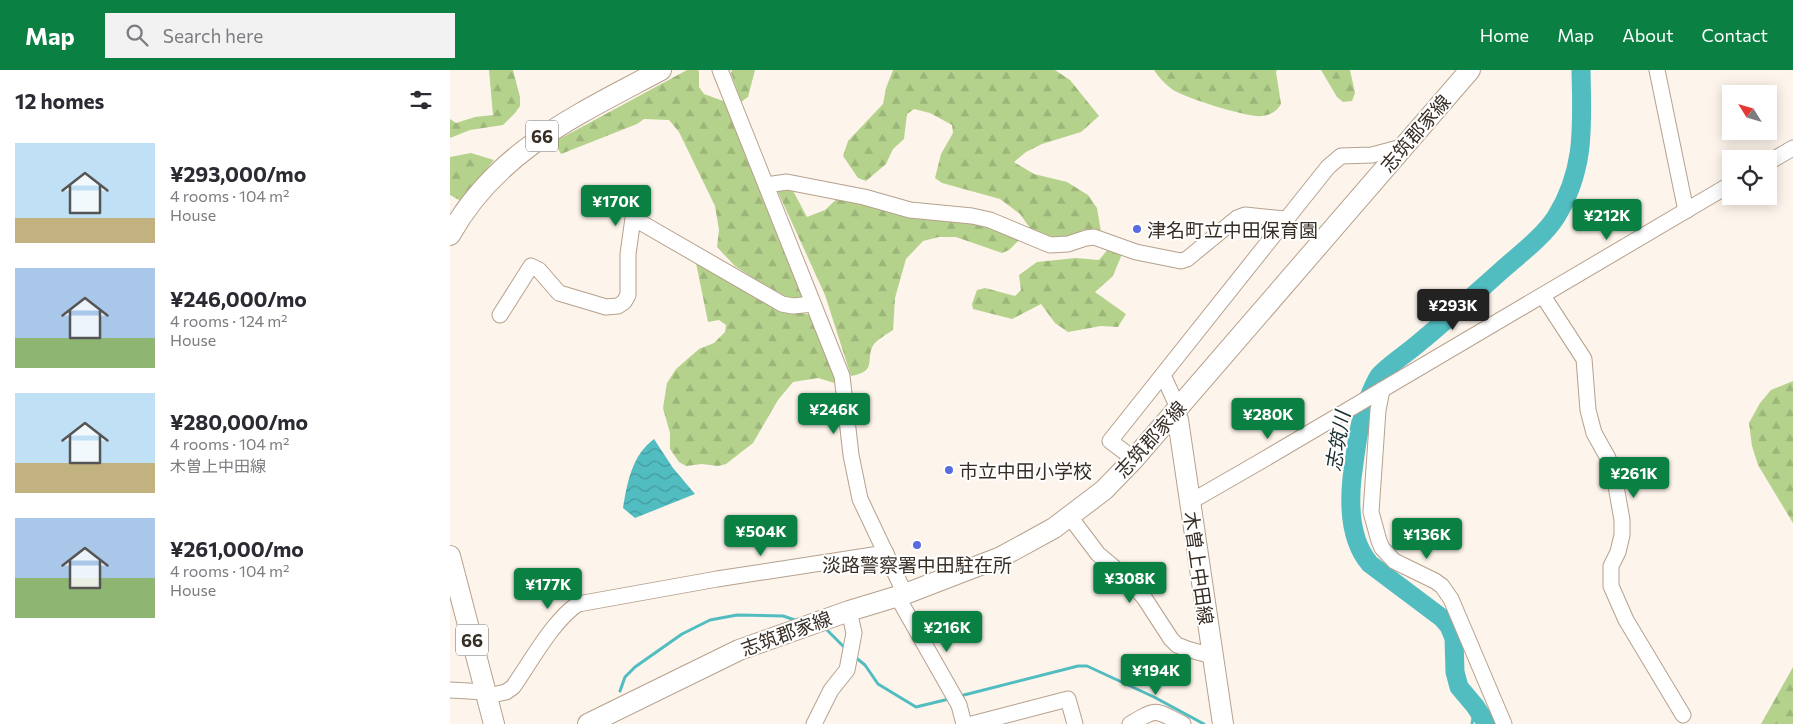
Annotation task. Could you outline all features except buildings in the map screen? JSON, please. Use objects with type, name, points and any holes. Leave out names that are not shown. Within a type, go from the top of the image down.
[{"type":"main road","name":"66","points":[[450,235],[484,186],[533,142],[566,121],[661,70]]},
{"type":"main road","name":"志筑郡家線","points":[[588,724],[739,650],[850,610],[901,595],[1001,557],[1070,517],[1104,490],[1134,459],[1402,146],[1470,70]]},
{"type":"main road","name":"木曽上中田線","points":[[1176,411],[1212,656],[1220,724]]},
{"type":"main road","name":"66","points":[[450,556],[494,724]]},
{"type":"street","points":[[720,70],[842,376],[851,455],[860,499],[886,553],[901,595],[959,705],[964,724]]},
{"type":"street","points":[[1657,70],[1686,211]]},
{"type":"street","points":[[1134,459],[1110,441],[1328,167],[1341,156],[1372,154],[1402,146]]},
{"type":"street","points":[[1777,157],[1793,148]]},
{"type":"street","points":[[766,185],[787,182],[864,197],[910,210],[972,216],[990,220],[1050,245],[1068,244],[1094,237],[1136,252],[1181,260],[1188,259],[1236,218],[1245,215],[1285,219]]},
{"type":"street","points":[[1190,502],[1360,404],[1722,189]]},
{"type":"street","points":[[500,314],[531,266],[539,270],[559,294],[606,307],[618,306],[624,302],[628,295],[628,254],[633,218],[782,304],[793,306],[813,304]]},
{"type":"street","points":[[1543,296],[1584,359],[1588,410],[1594,432],[1608,458],[1616,486],[1622,520],[1622,535],[1618,552],[1611,566],[1611,586],[1626,620],[1683,715]]},
{"type":"street","points":[[1163,375],[1176,411]]},
{"type":"street","points":[[1381,390],[1371,512],[1379,541],[1382,548],[1394,561],[1435,581],[1442,586],[1452,599],[1504,724]]},
{"type":"street","points":[[1070,517],[1098,554],[1129,580],[1145,599],[1177,645],[1212,656]]},
{"type":"street","points":[[450,690],[487,694],[506,692],[513,687],[559,620],[569,609],[578,604],[717,579],[886,553]]},
{"type":"street","points":[[814,724],[831,690],[847,670],[854,633],[850,610]]},
{"type":"street","points":[[972,724],[1068,699],[1075,724]]},
{"type":"street","points":[[1130,724],[1154,711],[1161,712],[1183,724]]},
{"type":"green space","points":[[489,70],[513,70],[520,97],[520,106],[503,125],[470,130],[450,138],[450,119],[456,123],[475,117],[493,115]]},
{"type":"green space","points":[[687,70],[698,70],[699,87],[704,94],[726,102],[806,295],[799,300],[783,298],[735,266],[717,247],[719,230],[715,206],[679,132],[669,120],[644,119],[637,124],[561,154],[554,142]]},
{"type":"green space","points":[[732,70],[755,70],[748,97],[741,102],[731,73]]},
{"type":"green space","points":[[893,70],[1055,70],[1070,80],[1099,116],[1081,132],[1042,144],[1026,152],[1014,162],[1034,174],[1067,182],[1088,195],[1097,208],[1101,232],[1068,239],[1034,234],[1020,214],[1000,199],[942,183],[935,178],[941,154],[953,133],[952,125],[930,113],[914,109],[907,114],[904,139],[893,149],[886,164],[866,181],[858,178],[843,156],[848,141],[883,104],[886,88]]},
{"type":"green space","points":[[1154,70],[1277,70],[1281,104],[1278,109],[1262,116],[1231,111],[1190,98],[1173,90],[1162,81]]},
{"type":"green space","points":[[1321,70],[1350,70],[1355,93],[1352,101],[1343,102],[1337,97]]},
{"type":"green space","points":[[471,153],[494,160],[461,201],[450,195],[450,157]]},
{"type":"green space","points":[[784,185],[791,187],[807,217],[825,210],[841,195],[1001,228],[1021,238],[1009,250],[1002,253],[956,237],[939,237],[923,241],[906,259],[895,298],[893,330],[874,344],[871,349],[868,368],[860,374],[851,376],[825,295],[778,192]]},
{"type":"green space","points":[[1109,248],[1122,254],[1113,276],[1095,292],[1126,314],[1118,327],[1101,326],[1068,332],[1055,323],[1041,304],[1012,319],[973,309],[972,304],[977,290],[985,288],[1015,296],[1021,290],[1019,275],[1037,262],[1076,258],[1099,260]]},
{"type":"green space","points":[[696,263],[785,310],[812,315],[841,385],[818,378],[793,382],[778,400],[753,443],[726,464],[718,466],[702,464],[686,466],[679,462],[670,449],[670,433],[663,408],[667,383],[676,369],[699,349],[714,343],[725,332],[726,325],[719,320],[708,322]]},
{"type":"green space","points":[[1793,381],[1793,523],[1758,465],[1752,446],[1749,423],[1760,403],[1771,390]]},
{"type":"green space","points":[[1793,667],[1793,724],[1761,724]]},
{"type":"water","points":[[654,439],[673,468],[695,494],[635,518],[623,508],[626,489],[640,453]]},
{"type":"waterway","name":"志筑川","points":[[1487,724],[1459,687],[1455,672],[1454,638],[1449,626],[1442,618],[1370,564],[1358,545],[1351,512],[1352,478],[1356,447],[1365,407],[1379,376],[1531,245],[1556,217],[1573,181],[1580,146],[1582,109],[1581,70]]},
{"type":"waterway","points":[[620,691],[625,677],[635,667],[682,634],[710,620],[737,615],[783,616],[795,620]]},
{"type":"waterway","points":[[826,629],[845,648]]},
{"type":"waterway","points":[[855,657],[865,665],[878,684],[916,707],[949,699]]},
{"type":"waterway","points":[[960,696],[1078,666],[1087,666],[1154,697],[1204,724]]},
{"type":"waterway","points":[[1472,724],[1475,706]]},
{"type":"place","name":"津名町立中田保育園","points":[[1137,229]]},
{"type":"place","name":"市立中田小学校","points":[[949,470]]},
{"type":"place","name":"淡路警察署中田駐在所","points":[[917,545]]}]
